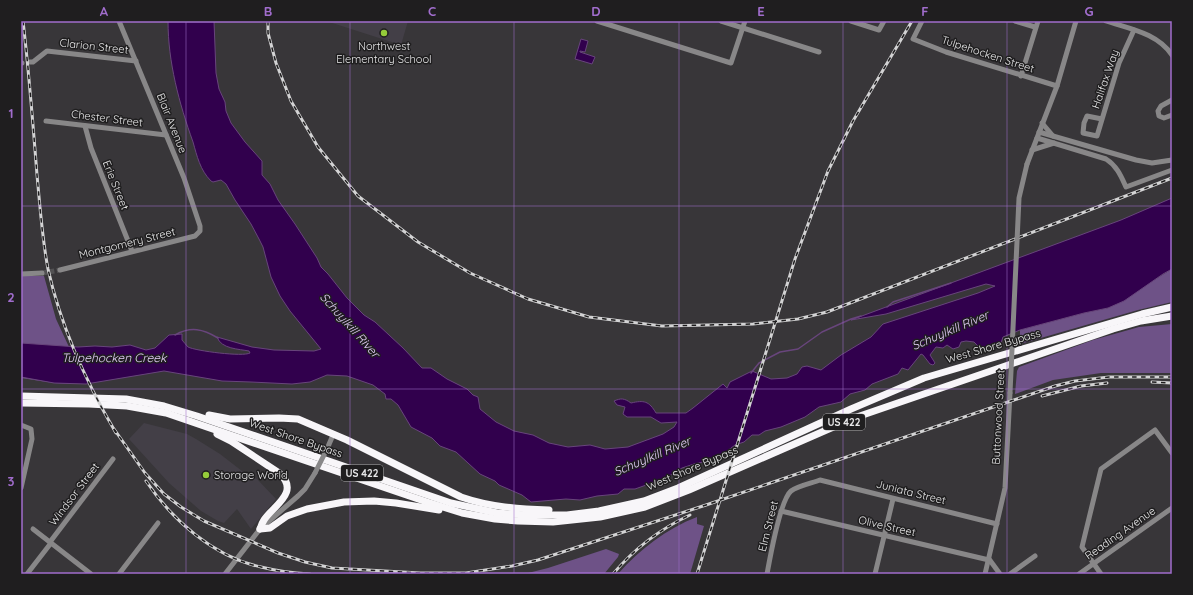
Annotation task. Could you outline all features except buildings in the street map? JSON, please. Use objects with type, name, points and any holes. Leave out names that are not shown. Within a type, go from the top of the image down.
[{"type":"highway","name":"West Shore Bypass","points":[[21,396],[129,400],[164,406],[425,495],[470,508],[497,513],[567,515],[599,511],[644,501],[678,488],[858,406],[924,378],[974,362],[1142,314],[1172,307]]},
{"type":"highway","name":"West Shore Bypass","points":[[21,404],[89,404],[127,406],[166,413],[427,502],[462,512],[495,519],[553,522],[600,517],[646,507],[689,490],[854,418],[1113,329],[1141,321],[1172,316]]},
{"type":"highway","points":[[129,400],[166,402],[223,419],[292,418],[347,440],[448,490],[472,500],[520,510],[599,511]]},
{"type":"highway","points":[[149,410],[226,438],[284,478],[287,486],[285,496],[280,504],[264,520],[260,529],[270,528],[287,516],[307,509],[344,502],[374,501],[433,509],[482,521],[518,521]]},
{"type":"street","name":"Blair Avenue","points":[[120,21],[184,178],[200,226],[200,231],[198,233]]},
{"type":"street","points":[[597,21],[731,63],[745,21]]},
{"type":"street","points":[[721,21],[819,52]]},
{"type":"street","points":[[851,21],[879,30],[884,21]]},
{"type":"street","name":"Tulpehocken Street","points":[[922,21],[913,39],[940,50],[1057,86]]},
{"type":"street","points":[[1015,21],[1035,27]]},
{"type":"street","points":[[1021,76],[1038,21]]},
{"type":"street","name":"Buttonwood Street","points":[[985,574],[1005,488],[1019,198],[1027,164],[1057,86],[1076,21]]},
{"type":"street","points":[[1106,21],[1153,37],[1161,42],[1172,53]]},
{"type":"street","name":"Halifax Way","points":[[1102,119],[1087,116],[1084,123],[1083,133],[1097,136],[1119,63],[1134,30]]},
{"type":"street","name":"Clarion Street","points":[[30,62],[33,62],[47,51],[136,61]]},
{"type":"street","points":[[1172,100],[1161,106],[1158,111],[1159,116],[1164,118],[1172,115]]},
{"type":"street","name":"Chester Street","points":[[46,121],[166,135]]},
{"type":"street","points":[[1042,123],[1054,136]]},
{"type":"street","name":"Erie Street","points":[[85,126],[90,148],[132,251]]},
{"type":"street","points":[[1039,132],[1136,160],[1152,163],[1172,160]]},
{"type":"street","points":[[1037,138],[1106,159],[1115,165],[1126,187],[1172,170]]},
{"type":"street","points":[[1032,150],[1054,143]]},
{"type":"street","name":"Montgomery Street","points":[[60,270],[195,236],[198,233]]},
{"type":"street","points":[[21,274],[42,273]]},
{"type":"street","points":[[21,425],[31,429],[32,439],[21,488]]},
{"type":"street","points":[[1101,574],[1082,547],[1101,469],[1155,430],[1172,453]]},
{"type":"street","points":[[225,574],[260,529],[305,489],[315,473],[333,435]]},
{"type":"street","name":"Windsor Street","points":[[27,574],[113,459]]},
{"type":"street","name":"Juniata Street","points":[[820,480],[997,524]]},
{"type":"street","name":"Elm Street","points":[[767,574],[786,496],[791,490],[820,480]]},
{"type":"street","points":[[875,574],[893,499]]},
{"type":"street","name":"Reading Avenue","points":[[1079,574],[1172,508]]},
{"type":"street","name":"Olive Street","points":[[781,512],[989,560]]},
{"type":"street","points":[[118,574],[158,523]]},
{"type":"street","points":[[33,530],[91,574]]},
{"type":"street","points":[[1010,574],[1035,556]]},
{"type":"street","points":[[989,560],[1000,574]]},
{"type":"shaded area","name":"Northwest Elementary School","points":[[326,21],[408,21],[401,45]]},
{"type":"shaded area","points":[[1172,269],[1172,302],[1138,310],[1020,344],[1020,330],[1108,308]]},
{"type":"shaded area","points":[[21,276],[44,276],[56,319],[69,347],[70,384],[21,378]]},
{"type":"shaded area","points":[[1172,324],[1172,373],[1101,373],[1053,380],[1015,394],[1017,371],[1019,367],[1093,340],[1139,327]]},
{"type":"shaded area","name":"Storage World","points":[[144,423],[187,434],[196,439],[220,454],[242,471],[257,479],[276,499],[251,529],[237,509],[224,523],[218,521],[201,511],[169,483],[129,439]]},
{"type":"shaded area","points":[[697,517],[697,524],[704,526],[690,574],[618,574],[644,548],[675,527]]},
{"type":"shaded area","points":[[606,549],[619,554],[604,574],[524,574],[548,568]]},
{"type":"water","points":[[168,21],[214,21],[216,73],[219,89],[225,102],[226,111],[231,123],[262,161],[262,175],[270,184],[278,200],[317,258],[321,267],[347,298],[364,315],[375,322],[403,348],[422,368],[431,368],[478,397],[480,409],[496,422],[514,431],[533,435],[549,443],[568,447],[590,445],[605,449],[628,447],[663,434],[674,427],[677,422],[661,423],[651,417],[627,417],[623,414],[625,407],[617,405],[614,401],[622,399],[631,403],[646,402],[656,413],[686,413],[723,384],[727,388],[730,382],[752,371],[771,379],[787,378],[797,374],[802,367],[807,366],[821,370],[841,355],[871,337],[883,324],[995,286],[986,284],[886,314],[851,320],[1121,220],[1172,198],[1172,269],[1124,301],[1108,308],[1020,330],[1003,337],[1001,343],[995,347],[992,344],[981,349],[974,342],[966,341],[961,342],[959,347],[953,349],[947,345],[943,348],[936,347],[930,355],[935,363],[933,365],[930,364],[921,354],[908,370],[902,368],[898,374],[872,384],[865,390],[850,394],[841,402],[819,407],[805,417],[781,427],[765,431],[759,435],[752,435],[744,442],[735,445],[726,452],[708,461],[682,468],[666,478],[635,489],[624,489],[618,494],[597,496],[580,500],[566,499],[531,502],[522,495],[499,485],[495,481],[480,474],[456,452],[440,446],[432,438],[411,427],[398,405],[391,399],[386,399],[385,394],[373,385],[347,376],[327,375],[310,382],[292,384],[222,381],[164,371],[86,384],[54,383],[21,377],[21,343],[78,347],[112,347],[130,345],[146,350],[155,348],[169,335],[182,334],[182,340],[188,347],[219,353],[250,353],[249,351],[226,346],[219,341],[217,337],[252,347],[274,350],[314,351],[321,349],[290,311],[280,296],[271,277],[263,247],[251,224],[226,184],[221,180],[211,181],[202,168],[183,112],[175,82],[168,36]]},
{"type":"water","points":[[581,39],[588,41],[585,52],[580,52],[595,57],[592,64],[575,59]]},
{"type":"waterway","points":[[887,307],[893,302],[951,283]]},
{"type":"waterway","points":[[751,373],[759,363],[780,352],[798,349],[822,332],[861,316]]},
{"type":"waterway","points":[[175,335],[186,330],[197,330],[207,332],[218,338]]},
{"type":"tunnel","points":[[42,273],[60,270]]},
{"type":"railway","points":[[23,21],[41,222],[48,269],[53,291],[67,333],[85,374],[116,433]]},
{"type":"railway","points":[[268,21],[268,33],[276,63],[291,101],[318,147],[358,196],[418,242],[470,273],[528,299],[589,317],[662,326],[753,324],[798,319],[827,312],[1172,178]]},
{"type":"railway","points":[[697,574],[795,259],[828,171],[853,121],[912,21]]},
{"type":"railway","points":[[114,429],[145,473],[164,494],[181,507],[204,521],[278,553],[305,562],[332,568],[420,573],[466,573],[512,566],[538,560],[706,505],[1055,386],[1075,381],[1109,377],[1172,377]]},
{"type":"railway","points":[[1152,382],[1172,383]]},
{"type":"railway","points":[[1042,396],[1081,386],[1107,383]]},
{"type":"railway","points":[[146,481],[156,495],[181,523],[211,546],[244,562],[285,572],[310,574]]},
{"type":"railway","points":[[613,574],[648,540],[690,515]]},
{"type":"place","name":"Northwest Elementary School","points":[[384,33]]},
{"type":"place","name":"Storage World","points":[[206,475]]},
{"type":"water label","name":"Schuylkill River","points":[[350,325]]},
{"type":"water label","name":"Schuylkill River","points":[[950,330]]},
{"type":"water label","name":"Tulpehocken Creek","points":[[114,357]]},
{"type":"water label","name":"Schuylkill River","points":[[652,456]]}]
